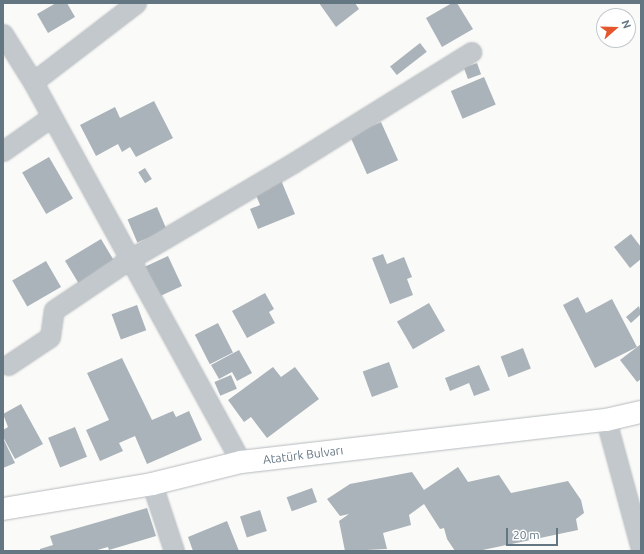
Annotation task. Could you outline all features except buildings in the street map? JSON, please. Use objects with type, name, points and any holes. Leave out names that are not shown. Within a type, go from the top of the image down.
[{"type":"main road","name":"Atatürk Bulvarı","points":[[3,510],[152,484],[241,462],[606,420],[641,412]]},
{"type":"street","points":[[34,82],[136,3]]},
{"type":"street","points":[[3,34],[34,82],[51,117],[241,462]]},
{"type":"street","points":[[8,365],[50,337],[54,310],[130,260],[293,163],[471,52]]},
{"type":"street","points":[[3,151],[51,117]]},
{"type":"street","points":[[606,420],[641,549]]},
{"type":"street","points":[[152,484],[174,551]]}]
